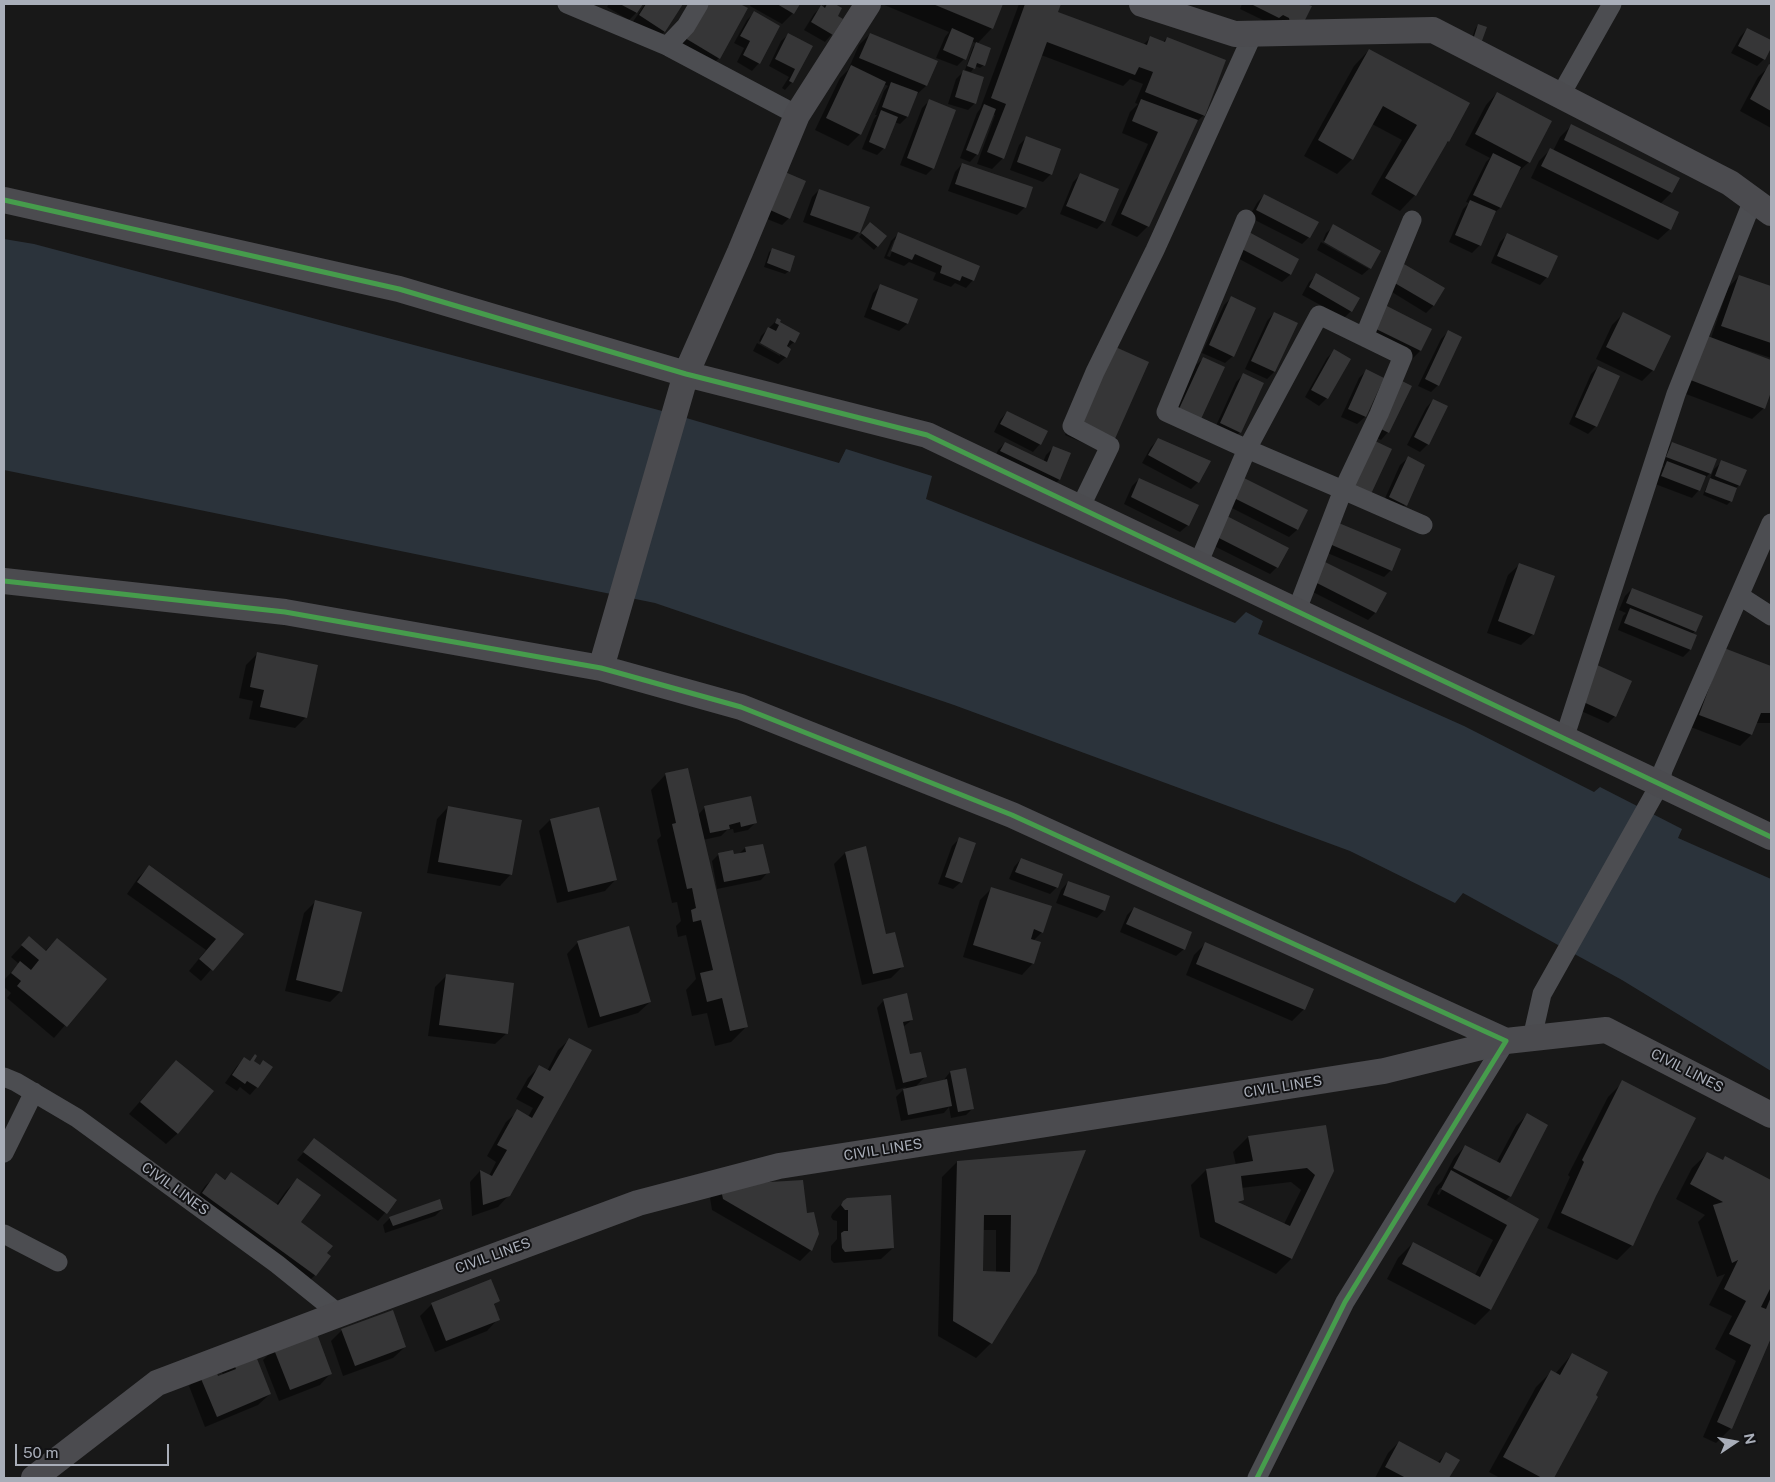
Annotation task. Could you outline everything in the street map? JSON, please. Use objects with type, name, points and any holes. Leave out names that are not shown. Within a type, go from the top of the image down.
[{"type":"street","points":[[567,4],[667,46],[797,114]]},
{"type":"street","points":[[667,46],[686,26],[699,4]]},
{"type":"street","points":[[600,668],[686,374],[740,252],[797,114],[868,4]]},
{"type":"street","points":[[1142,4],[1234,34],[1433,30],[1730,183],[1762,206],[1676,394],[1564,739]]},
{"type":"street","points":[[1560,96],[1612,4]]},
{"type":"street","points":[[1080,508],[1110,446],[1072,426],[1095,372],[1155,250],[1253,34]]},
{"type":"street","points":[[4,200],[399,289],[686,374],[927,435],[1564,739],[1656,792],[1771,837]]},
{"type":"street","points":[[1246,219],[1166,412],[1423,525]]},
{"type":"street","points":[[1364,337],[1412,220]]},
{"type":"street","points":[[1198,564],[1247,449],[1318,315],[1403,356],[1379,414],[1343,490],[1300,602]]},
{"type":"street","points":[[1532,1038],[1542,994],[1656,792],[1663,770],[1771,523]]},
{"type":"street","points":[[4,581],[285,612],[600,668],[741,707],[1012,815],[1506,1040],[1345,1302],[1257,1478]]},
{"type":"street","points":[[1740,596],[1771,616]]},
{"type":"street","name":"CIVIL LINES","points":[[34,1478],[157,1383],[638,1203],[779,1166],[1384,1071],[1506,1040],[1606,1030],[1771,1115]]},
{"type":"street","name":"CIVIL LINES","points":[[4,1077],[34,1092],[77,1118],[277,1264],[339,1314]]},
{"type":"street","points":[[4,1153],[34,1092]]},
{"type":"street","points":[[4,1234],[58,1262]]},
{"type":"shaded area","points":[[4,239],[34,244],[666,412],[839,463],[846,449],[932,476],[926,499],[1235,623],[1246,612],[1263,621],[1258,634],[1464,726],[1594,792],[1600,787],[1682,829],[1678,838],[1771,879],[1771,1071],[1622,980],[1463,893],[1455,903],[1350,851],[954,705],[655,603],[4,470]]},
{"type":"building","points":[[620,4],[643,4],[637,13]]},
{"type":"building","points":[[646,4],[683,4],[665,32],[639,15]]},
{"type":"building","points":[[704,4],[740,4],[748,8],[720,59],[685,38]]},
{"type":"building","points":[[777,4],[800,4],[794,14]]},
{"type":"building","points":[[827,4],[835,4],[842,8],[838,16],[843,19],[833,35],[811,22],[821,5],[825,8]]},
{"type":"building","points":[[933,4],[1003,4],[993,29]]},
{"type":"building","points":[[1025,4],[1061,4],[1058,12],[1147,45],[1150,36],[1165,42],[1167,37],[1226,60],[1205,116],[1145,92],[1153,72],[1139,67],[1135,75],[1047,42],[1004,159],[987,152],[1006,104],[991,98]]},
{"type":"building","points":[[1251,4],[1306,4],[1312,6],[1301,28],[1290,23],[1289,18],[1283,15],[1279,18]]},
{"type":"building","points":[[754,11],[780,26],[760,64],[743,55],[750,41],[740,36]]},
{"type":"building","points":[[1478,24],[1487,27],[1479,49],[1471,46]]},
{"type":"building","points":[[952,28],[974,38],[966,60],[943,50]]},
{"type":"building","points":[[1747,28],[1771,40],[1771,48],[1765,60],[1738,46]]},
{"type":"building","points":[[788,33],[813,46],[793,83],[789,81],[795,69],[775,59]]},
{"type":"building","points":[[870,33],[938,61],[927,86],[859,58]]},
{"type":"building","points":[[976,42],[991,48],[985,66],[977,63],[975,69],[967,66]]},
{"type":"building","points":[[1369,49],[1470,103],[1416,196],[1385,178],[1417,125],[1383,106],[1353,160],[1318,140]]},
{"type":"building","points":[[1769,64],[1771,65],[1771,111],[1750,99]]},
{"type":"building","points":[[851,65],[886,82],[861,135],[826,118]]},
{"type":"building","points":[[963,70],[984,77],[976,104],[955,97]]},
{"type":"building","points":[[891,82],[918,92],[908,117],[882,107]]},
{"type":"building","points":[[1497,92],[1552,121],[1530,163],[1475,134]]},
{"type":"building","points":[[929,99],[956,110],[934,169],[907,158]]},
{"type":"building","points":[[1141,99],[1198,120],[1149,227],[1121,214],[1158,132],[1132,121]]},
{"type":"building","points":[[984,104],[996,109],[978,155],[966,150]]},
{"type":"building","points":[[881,110],[898,117],[885,149],[869,142]]},
{"type":"building","points":[[1571,124],[1680,178],[1672,193],[1564,140]]},
{"type":"building","points":[[1026,136],[1061,149],[1052,175],[1017,162]]},
{"type":"building","points":[[1550,148],[1679,212],[1671,230],[1541,166]]},
{"type":"building","points":[[1493,153],[1521,167],[1501,208],[1473,195]]},
{"type":"building","points":[[962,163],[1033,187],[1026,208],[955,184]]},
{"type":"building","points":[[785,172],[806,181],[790,219],[768,209]]},
{"type":"building","points":[[1080,173],[1119,189],[1105,222],[1066,206]]},
{"type":"building","points":[[819,189],[870,207],[860,233],[810,215]]},
{"type":"building","points":[[1264,194],[1319,222],[1310,238],[1256,210]]},
{"type":"building","points":[[1470,200],[1496,211],[1481,246],[1455,235]]},
{"type":"building","points":[[870,222],[887,236],[878,247],[861,233]]},
{"type":"building","points":[[1333,224],[1381,251],[1371,269],[1324,242]]},
{"type":"building","points":[[1247,231],[1299,259],[1291,275],[1238,247]]},
{"type":"building","points":[[898,232],[980,266],[974,281],[962,276],[960,281],[940,273],[942,266],[915,254],[912,260],[891,251]]},
{"type":"building","points":[[1507,233],[1558,256],[1548,278],[1497,256]]},
{"type":"building","points":[[772,248],[795,256],[790,272],[767,263]]},
{"type":"building","points":[[1404,264],[1445,288],[1434,306],[1393,282]]},
{"type":"building","points":[[1316,273],[1360,298],[1352,312],[1309,287]]},
{"type":"building","points":[[1739,275],[1771,286],[1771,343],[1721,326]]},
{"type":"building","points":[[880,284],[918,299],[908,324],[871,309]]},
{"type":"building","points":[[1231,296],[1256,308],[1234,357],[1209,345]]},
{"type":"building","points":[[1383,304],[1432,329],[1421,351],[1372,327]]},
{"type":"building","points":[[1274,312],[1298,323],[1275,372],[1251,361]]},
{"type":"building","points":[[1623,312],[1671,336],[1654,371],[1606,347]]},
{"type":"building","points":[[777,318],[781,320],[780,322],[800,333],[795,343],[790,340],[787,346],[791,349],[787,358],[760,343],[768,327],[776,331],[779,325],[775,323]]},
{"type":"building","points":[[1448,330],[1462,337],[1439,386],[1425,379]]},
{"type":"building","points":[[1705,335],[1771,360],[1771,392],[1765,409],[1688,379]]},
{"type":"building","points":[[1111,345],[1149,362],[1114,441],[1076,424]]},
{"type":"building","points":[[1334,349],[1351,359],[1328,399],[1311,390]]},
{"type":"building","points":[[1203,357],[1225,367],[1201,419],[1179,409]]},
{"type":"building","points":[[1598,366],[1620,376],[1597,427],[1575,417]]},
{"type":"building","points":[[1366,369],[1384,378],[1366,417],[1348,409]]},
{"type":"building","points":[[1243,373],[1264,383],[1241,433],[1220,423]]},
{"type":"building","points":[[1398,379],[1412,386],[1389,433],[1375,426]]},
{"type":"building","points":[[1433,399],[1448,406],[1429,445],[1414,437]]},
{"type":"building","points":[[1007,411],[1048,431],[1041,445],[1000,424]]},
{"type":"building","points":[[1158,438],[1211,461],[1199,483],[1148,455]]},
{"type":"building","points":[[1375,441],[1392,449],[1371,494],[1354,486]]},
{"type":"building","points":[[1005,442],[1047,462],[1053,446],[1071,453],[1060,480],[1000,451]]},
{"type":"building","points":[[1672,442],[1717,459],[1711,474],[1666,457]]},
{"type":"building","points":[[1408,456],[1425,465],[1407,506],[1389,497]]},
{"type":"building","points":[[1721,460],[1747,470],[1740,486],[1715,476]]},
{"type":"building","points":[[1667,461],[1706,476],[1700,491],[1661,476]]},
{"type":"building","points":[[1242,477],[1308,510],[1298,530],[1232,497]]},
{"type":"building","points":[[1139,478],[1199,505],[1189,526],[1131,497]]},
{"type":"building","points":[[1710,478],[1737,488],[1732,502],[1705,492]]},
{"type":"building","points":[[1223,514],[1289,548],[1278,568],[1213,535]]},
{"type":"building","points":[[1334,521],[1401,549],[1392,571],[1325,542]]},
{"type":"building","points":[[1321,560],[1387,593],[1376,613],[1311,580]]},
{"type":"building","points":[[1519,563],[1555,576],[1534,635],[1498,621]]},
{"type":"building","points":[[1632,588],[1703,616],[1696,632],[1626,603]]},
{"type":"building","points":[[1630,608],[1697,635],[1691,650],[1624,623]]},
{"type":"building","points":[[1724,648],[1771,666],[1771,713],[1761,713],[1752,735],[1699,715]]},
{"type":"building","points":[[257,652],[318,665],[307,718],[260,707],[264,690],[250,687]]},
{"type":"building","points":[[1595,664],[1632,681],[1616,717],[1579,700]]},
{"type":"building","points":[[688,768],[748,1027],[730,1031],[722,998],[707,1002],[700,973],[713,970],[701,920],[693,922],[691,910],[696,908],[692,888],[687,889],[672,824],[676,823],[665,773]]},
{"type":"building","points":[[751,796],[757,823],[741,827],[740,822],[729,825],[730,829],[710,833],[704,806]]},
{"type":"building","points":[[448,806],[522,820],[512,875],[438,862]]},
{"type":"building","points":[[599,807],[617,880],[568,892],[550,819]]},
{"type":"building","points":[[959,837],[976,843],[962,883],[945,877]]},
{"type":"building","points":[[763,844],[770,873],[724,882],[718,853],[733,850],[734,854],[746,852],[745,847]]},
{"type":"building","points":[[866,846],[886,934],[895,932],[904,967],[873,974],[845,852]]},
{"type":"building","points":[[1021,858],[1063,874],[1058,888],[1015,872]]},
{"type":"building","points":[[149,865],[244,934],[213,971],[199,959],[216,939],[137,882]]},
{"type":"building","points":[[1068,881],[1110,896],[1105,911],[1063,895]]},
{"type":"building","points":[[991,887],[1052,906],[1043,933],[1034,929],[1031,939],[1041,942],[1034,964],[973,945]]},
{"type":"building","points":[[315,900],[362,912],[342,992],[296,980]]},
{"type":"building","points":[[1134,907],[1192,932],[1185,950],[1126,924]]},
{"type":"building","points":[[629,926],[651,1002],[600,1017],[577,941]]},
{"type":"building","points":[[29,936],[46,951],[57,938],[107,979],[67,1027],[17,986],[21,981],[11,973],[20,961],[31,970],[39,960],[21,945]]},
{"type":"building","points":[[1205,942],[1314,989],[1305,1010],[1196,964]]},
{"type":"building","points":[[446,974],[514,983],[508,1034],[439,1025]]},
{"type":"building","points":[[907,993],[913,1020],[903,1022],[910,1054],[921,1052],[927,1077],[903,1083],[883,999]]},
{"type":"building","points":[[569,1038],[592,1050],[510,1196],[483,1205],[480,1170],[492,1176],[507,1150],[497,1145],[517,1109],[532,1118],[544,1097],[527,1087],[539,1065],[550,1071]]},
{"type":"building","points":[[255,1054],[257,1056],[254,1061],[260,1065],[263,1060],[273,1067],[258,1088],[247,1081],[245,1084],[232,1075],[244,1057],[250,1061]]},
{"type":"building","points":[[176,1060],[214,1091],[178,1134],[140,1102]]},
{"type":"building","points":[[966,1068],[974,1109],[958,1112],[950,1071]]},
{"type":"building","points":[[947,1079],[952,1106],[908,1115],[903,1089]]},
{"type":"building","points":[[1622,1080],[1696,1118],[1633,1246],[1561,1213],[1584,1162],[1582,1160]]},
{"type":"building","points":[[1527,1113],[1548,1125],[1511,1197],[1453,1168],[1465,1145],[1500,1163]]},
{"type":"building","points":[[1326,1125],[1334,1171],[1292,1259],[1215,1222],[1206,1169],[1253,1161],[1248,1136]],"holes":[[[1307,1168],[1315,1175],[1290,1226],[1238,1202],[1244,1200],[1241,1176]]]},
{"type":"building","points":[[314,1138],[397,1200],[387,1214],[303,1152]]},
{"type":"building","points":[[1086,1150],[1036,1273],[992,1344],[953,1321],[957,1161]],"holes":[[[984,1215],[1011,1215],[1010,1272],[983,1271]]]},
{"type":"building","points":[[1707,1152],[1723,1160],[1725,1156],[1771,1180],[1771,1287],[1761,1307],[1766,1309],[1771,1297],[1771,1338],[1732,1429],[1717,1422],[1751,1345],[1729,1334],[1746,1301],[1724,1289],[1738,1260],[1732,1263],[1713,1205],[1723,1202],[1690,1184]]},
{"type":"building","points":[[1451,1170],[1539,1219],[1491,1310],[1402,1264],[1413,1242],[1480,1277],[1507,1225],[1441,1189]]},
{"type":"building","points":[[231,1172],[278,1205],[297,1178],[321,1195],[301,1222],[333,1246],[327,1253],[331,1256],[316,1276],[202,1193],[216,1173],[225,1180]]},
{"type":"building","points":[[803,1180],[807,1213],[814,1212],[819,1234],[812,1251],[723,1199],[720,1185]]},
{"type":"building","points":[[891,1195],[894,1248],[845,1252],[842,1248],[841,1233],[848,1231],[848,1210],[845,1210],[841,1205],[843,1201],[847,1198]]},
{"type":"building","points":[[440,1199],[443,1209],[393,1226],[389,1217]]},
{"type":"building","points":[[491,1279],[500,1301],[494,1304],[500,1320],[446,1341],[431,1303]]},
{"type":"building","points":[[393,1310],[406,1347],[355,1366],[341,1329]]},
{"type":"building","points":[[316,1331],[332,1374],[290,1390],[273,1347]]},
{"type":"building","points":[[254,1351],[271,1394],[217,1417],[199,1374],[215,1367],[218,1376],[236,1369],[232,1360]]},
{"type":"building","points":[[1572,1353],[1608,1372],[1596,1395],[1598,1397],[1554,1478],[1542,1478],[1503,1457],[1551,1370],[1560,1375]]},
{"type":"building","points":[[1399,1441],[1440,1463],[1446,1452],[1460,1460],[1449,1478],[1406,1478],[1385,1467]]},
{"type":"cycle path","points":[[4,200],[399,289],[686,374],[927,435],[1771,837]]},
{"type":"cycle path","points":[[4,581],[285,612],[601,668],[741,707],[1012,815],[1506,1041],[1345,1302],[1257,1478]]}]
